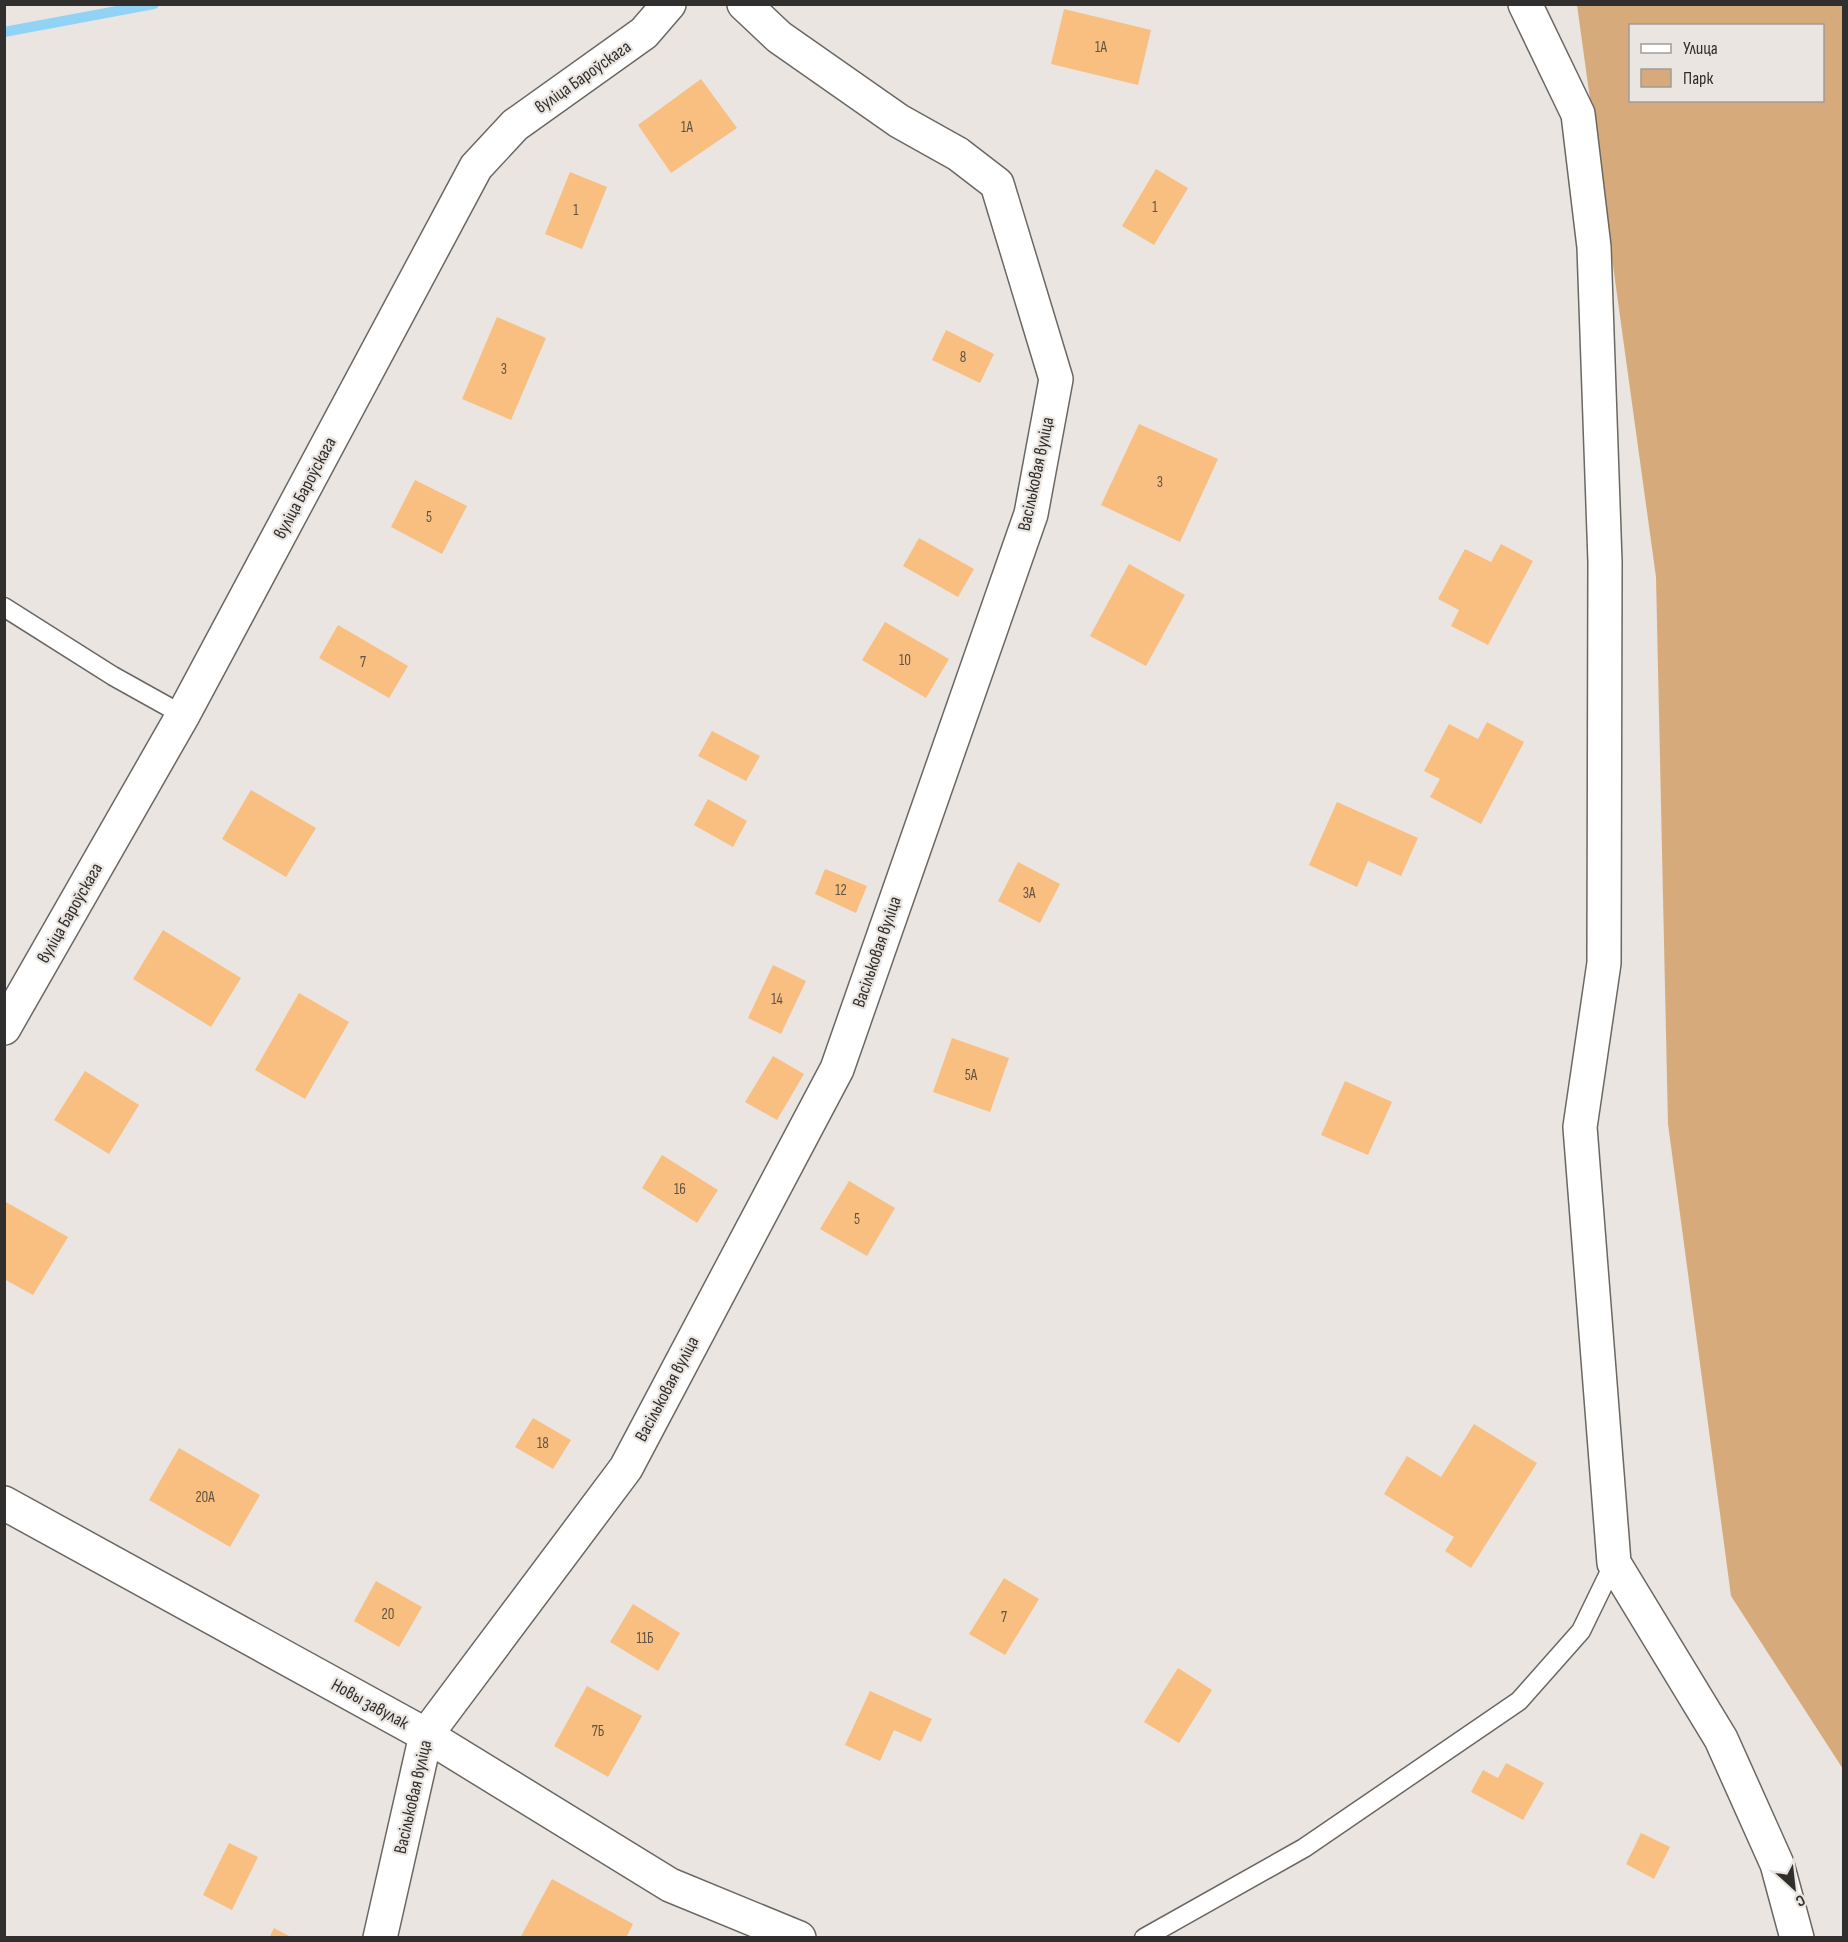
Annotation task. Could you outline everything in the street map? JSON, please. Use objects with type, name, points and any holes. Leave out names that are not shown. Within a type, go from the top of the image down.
[{"type":"street","name":"вуліца Бароўскага","points":[[4,1028],[183,715],[476,167],[515,125],[644,33],[669,4]]},
{"type":"street","name":"Васільковая вуліца","points":[[380,1938],[426,1735],[626,1468],[837,1068],[1031,514],[1056,379],[997,184],[958,154],[899,121],[778,37],[744,4]]},
{"type":"street","points":[[1525,4],[1578,114],[1594,247],[1605,562],[1604,963],[1580,1127],[1614,1563],[1721,1739],[1777,1864],[1797,1938]]},
{"type":"street","name":"Новы завулак","points":[[4,1503],[426,1735],[670,1885],[799,1938]]},
{"type":"lane","points":[[4,607],[113,676],[183,715]]},
{"type":"lane","points":[[1144,1938],[1304,1848],[1519,1701],[1581,1631],[1614,1563]]},
{"type":"green space","points":[[1577,5],[1843,5],[1843,1769],[1731,1596],[1668,1124],[1656,577]]},
{"type":"building","points":[[1064,9],[1151,30],[1138,85],[1051,64]]},
{"type":"building","points":[[701,79],[737,128],[671,173],[638,125]]},
{"type":"building","points":[[1156,169],[1188,188],[1154,245],[1122,226]]},
{"type":"building","points":[[570,172],[607,187],[582,249],[545,234]]},
{"type":"building","points":[[497,317],[546,338],[511,420],[462,399]]},
{"type":"building","points":[[946,330],[994,354],[980,383],[932,360]]},
{"type":"building","points":[[1139,424],[1218,459],[1180,542],[1101,505]]},
{"type":"building","points":[[415,480],[467,506],[442,554],[391,527]]},
{"type":"building","points":[[919,538],[974,569],[958,597],[903,566]]},
{"type":"building","points":[[1501,544],[1533,561],[1488,645],[1451,626],[1459,610],[1438,599],[1465,549],[1491,562]]},
{"type":"building","points":[[1129,564],[1185,595],[1146,666],[1090,636]]},
{"type":"building","points":[[885,622],[949,659],[926,698],[862,660]]},
{"type":"building","points":[[338,625],[408,666],[389,698],[319,658]]},
{"type":"building","points":[[1487,722],[1524,742],[1481,824],[1430,797],[1440,779],[1424,771],[1449,724],[1478,739]]},
{"type":"building","points":[[712,731],[760,756],[746,781],[698,756]]},
{"type":"building","points":[[251,790],[316,828],[286,877],[222,839]]},
{"type":"building","points":[[708,799],[747,821],[733,847],[694,825]]},
{"type":"building","points":[[1337,802],[1418,838],[1401,876],[1368,861],[1357,887],[1309,865]]},
{"type":"building","points":[[1018,862],[1060,884],[1040,923],[998,901]]},
{"type":"building","points":[[825,869],[867,886],[856,913],[815,894]]},
{"type":"building","points":[[163,930],[241,978],[211,1027],[133,979]]},
{"type":"building","points":[[773,965],[806,981],[781,1034],[748,1018]]},
{"type":"building","points":[[299,993],[349,1022],[305,1099],[255,1070]]},
{"type":"building","points":[[952,1038],[1009,1058],[990,1112],[933,1092]]},
{"type":"building","points":[[773,1056],[804,1074],[777,1120],[745,1102]]},
{"type":"building","points":[[85,1071],[139,1105],[109,1154],[54,1120]]},
{"type":"building","points":[[1345,1081],[1392,1102],[1368,1155],[1321,1135]]},
{"type":"building","points":[[662,1155],[718,1190],[697,1223],[642,1188]]},
{"type":"building","points":[[849,1181],[895,1208],[867,1256],[820,1229]]},
{"type":"building","points":[[4,1201],[68,1237],[33,1295],[4,1279]]},
{"type":"building","points":[[533,1418],[571,1440],[553,1469],[515,1447]]},
{"type":"building","points":[[1474,1424],[1537,1463],[1471,1568],[1445,1551],[1454,1537],[1384,1494],[1407,1456],[1441,1477]]},
{"type":"building","points":[[179,1448],[260,1495],[230,1547],[149,1500]]},
{"type":"building","points":[[1004,1578],[1039,1599],[1005,1655],[969,1634]]},
{"type":"building","points":[[376,1581],[422,1607],[399,1647],[354,1621]]},
{"type":"building","points":[[633,1604],[680,1633],[658,1671],[610,1642]]},
{"type":"building","points":[[1178,1668],[1212,1690],[1179,1743],[1144,1722]]},
{"type":"building","points":[[587,1686],[642,1716],[608,1777],[554,1746]]},
{"type":"building","points":[[870,1691],[932,1719],[921,1742],[894,1730],[880,1761],[845,1745]]},
{"type":"building","points":[[1506,1763],[1544,1783],[1523,1820],[1471,1792],[1483,1770],[1498,1778]]},
{"type":"building","points":[[1641,1833],[1670,1847],[1654,1879],[1626,1864]]},
{"type":"building","points":[[229,1843],[258,1857],[232,1910],[203,1895]]},
{"type":"building","points":[[552,1879],[633,1924],[626,1938],[520,1938]]},
{"type":"building","points":[[274,1928],[293,1938],[269,1938]]},
{"type":"waterway","points":[[4,32],[154,4]]}]
